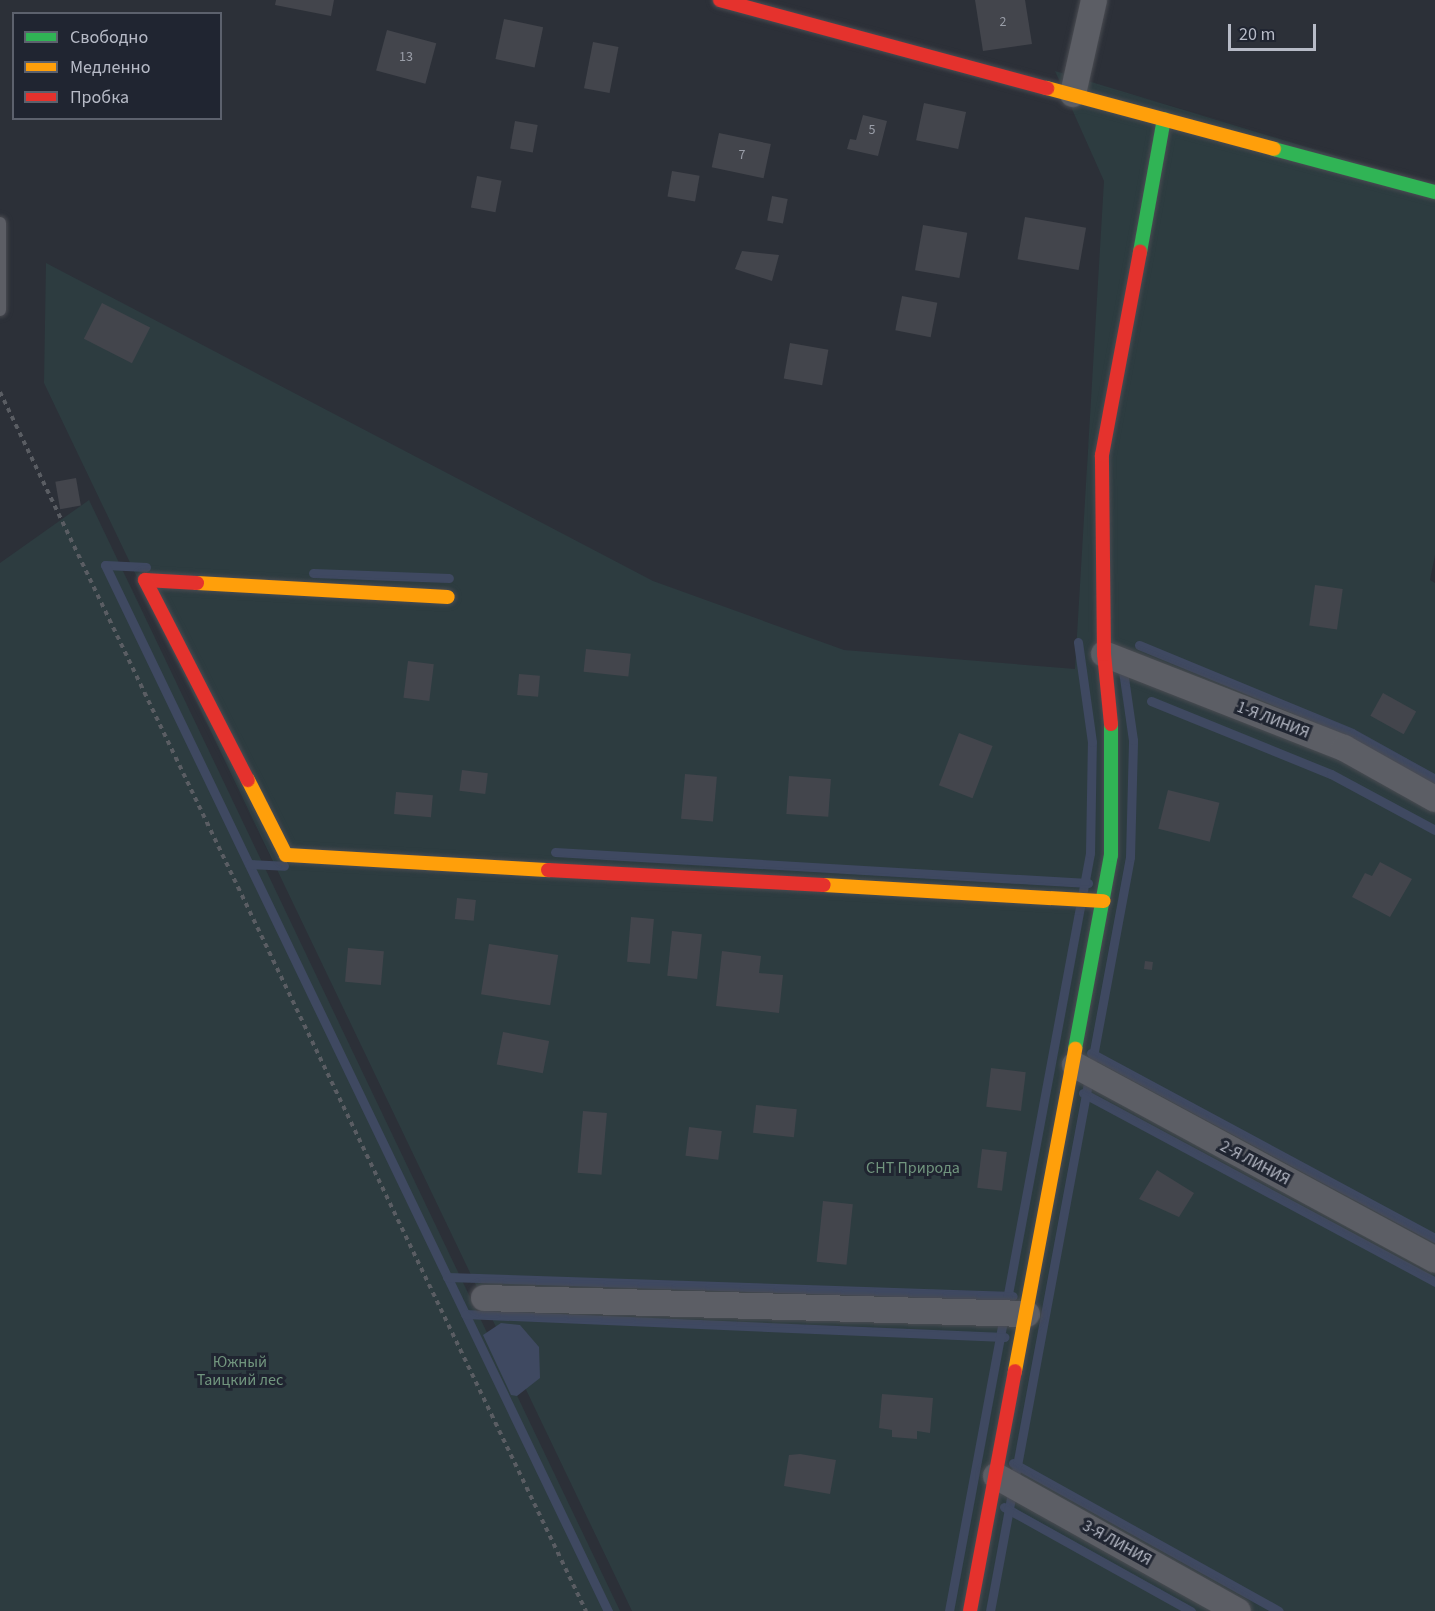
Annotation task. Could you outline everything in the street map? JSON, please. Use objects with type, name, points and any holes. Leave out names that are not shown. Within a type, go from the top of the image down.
[{"type":"street","points":[[720,0],[1435,192]]},
{"type":"street","points":[[1073,94],[1094,0]]},
{"type":"street","points":[[970,1611],[1075,1065],[1111,855],[1113,741],[1104,654],[1102,455],[1164,119]]},
{"type":"street","points":[[448,597],[145,580],[286,855],[1104,901]]},
{"type":"street","name":"1-Я ЛИНИЯ","points":[[1104,654],[1344,748],[1435,799]]},
{"type":"street","name":"2-Я ЛИНИЯ","points":[[1075,1065],[1435,1260]]},
{"type":"street","points":[[484,1298],[1027,1314]]},
{"type":"street","name":"3-Я ЛИНИЯ","points":[[996,1476],[1238,1611]]},
{"type":"lane","points":[[0,223],[0,310]]},
{"type":"path","points":[[0,393],[586,1611]]},
{"type":"green space","name":"СНТ Природа","points":[[1055,71],[1435,186],[1435,555],[1430,580],[1435,583],[1435,1611],[632,1611],[44,383],[46,263],[653,581],[844,650],[1075,669],[1104,181]]},
{"type":"green space","name":"Южный Таицкий лес","points":[[89,500],[620,1611],[0,1611],[0,563]]},
{"type":"water","points":[[501,1323],[520,1325],[539,1347],[540,1378],[517,1396],[511,1395],[483,1335]]},
{"type":"building","points":[[276,0],[334,0],[331,16],[275,5]]},
{"type":"building","points":[[975,0],[1025,0],[1032,44],[983,51]]},
{"type":"building","points":[[504,19],[543,27],[535,67],[495,59]]},
{"type":"building","points":[[387,30],[436,43],[425,84],[376,71]]},
{"type":"building","points":[[593,42],[619,47],[610,93],[584,88]]},
{"type":"building","points":[[924,103],[966,112],[958,149],[916,140]]},
{"type":"building","points":[[863,115],[887,121],[878,156],[847,149],[850,139],[856,140]]},
{"type":"building","points":[[515,121],[538,125],[533,153],[510,149]]},
{"type":"building","points":[[719,133],[771,144],[764,178],[712,167]]},
{"type":"building","points":[[672,171],[700,176],[695,201],[667,197]]},
{"type":"building","points":[[477,176],[502,181],[495,212],[471,207]]},
{"type":"building","points":[[772,196],[788,199],[783,224],[767,221]]},
{"type":"building","points":[[1025,217],[1086,228],[1079,270],[1018,259]]},
{"type":"building","points":[[923,225],[967,233],[959,278],[915,270]]},
{"type":"building","points":[[742,251],[779,255],[772,281],[735,269]]},
{"type":"building","points":[[902,296],[937,303],[931,337],[895,330]]},
{"type":"building","points":[[102,303],[150,328],[132,363],[84,339]]},
{"type":"building","points":[[790,343],[828,350],[822,385],[784,378]]},
{"type":"building","points":[[76,478],[81,506],[60,509],[55,482]]},
{"type":"building","points":[[1315,585],[1343,589],[1337,629],[1309,626]]},
{"type":"building","points":[[586,649],[631,654],[628,677],[584,672]]},
{"type":"building","points":[[408,661],[434,664],[429,701],[403,698]]},
{"type":"building","points":[[519,674],[540,676],[538,697],[517,695]]},
{"type":"building","points":[[1383,693],[1416,711],[1404,734],[1370,716]]},
{"type":"building","points":[[959,733],[993,746],[973,798],[939,785]]},
{"type":"building","points":[[462,770],[488,773],[485,794],[459,791]]},
{"type":"building","points":[[685,774],[717,777],[713,822],[681,819]]},
{"type":"building","points":[[789,776],[831,779],[828,817],[786,814]]},
{"type":"building","points":[[1168,790],[1219,803],[1210,842],[1158,829]]},
{"type":"building","points":[[396,792],[433,795],[431,817],[394,814]]},
{"type":"building","points":[[1380,862],[1412,879],[1390,917],[1352,897],[1365,873],[1372,876]]},
{"type":"building","points":[[457,898],[476,900],[474,921],[455,919]]},
{"type":"building","points":[[631,917],[654,919],[650,964],[627,962]]},
{"type":"building","points":[[672,931],[702,934],[697,979],[667,976]]},
{"type":"building","points":[[489,944],[558,955],[550,1005],[481,994]]},
{"type":"building","points":[[348,948],[384,951],[381,985],[345,982]]},
{"type":"building","points":[[722,951],[761,956],[759,973],[783,975],[779,1013],[716,1006]]},
{"type":"building","points":[[1145,961],[1153,962],[1152,970],[1144,969]]},
{"type":"building","points":[[503,1032],[549,1041],[543,1073],[497,1064]]},
{"type":"building","points":[[991,1068],[1026,1072],[1021,1111],[986,1107]]},
{"type":"building","points":[[756,1105],[797,1109],[794,1137],[753,1133]]},
{"type":"building","points":[[583,1111],[607,1113],[602,1175],[578,1173]]},
{"type":"building","points":[[689,1127],[722,1131],[718,1160],[685,1156]]},
{"type":"building","points":[[982,1149],[1007,1152],[1002,1191],[977,1188]]},
{"type":"building","points":[[1157,1170],[1194,1193],[1179,1217],[1139,1199]]},
{"type":"building","points":[[823,1201],[853,1204],[846,1265],[817,1262]]},
{"type":"building","points":[[882,1394],[933,1398],[930,1433],[917,1431],[917,1439],[892,1437],[892,1430],[879,1428]]},
{"type":"building","points":[[800,1454],[836,1460],[830,1494],[784,1486],[789,1455]]},
{"type":"waterway","points":[[146,567],[105,565],[608,1611]]},
{"type":"waterway","points":[[313,573],[449,578]]},
{"type":"waterway","points":[[949,1611],[1090,853],[1092,742],[1078,642]]},
{"type":"waterway","points":[[1139,645],[1352,733],[1435,779]]},
{"type":"waterway","points":[[990,1611],[1130,857],[1133,740],[1122,664]]},
{"type":"waterway","points":[[1151,701],[1331,774],[1435,830]]},
{"type":"waterway","points":[[555,852],[1088,883]]},
{"type":"waterway","points":[[249,864],[284,866]]},
{"type":"waterway","points":[[1091,1053],[1435,1238]]},
{"type":"waterway","points":[[1083,1093],[1435,1282]]},
{"type":"waterway","points":[[447,1277],[1013,1296]]},
{"type":"waterway","points":[[465,1314],[1005,1337]]},
{"type":"waterway","points":[[1013,1463],[1279,1611]]},
{"type":"waterway","points":[[1004,1507],[1191,1611]]},
{"type":"traffic: fast","points":[[1140,252],[1164,119]]},
{"type":"traffic: fast","points":[[1274,149],[1435,192]]},
{"type":"traffic: fast","points":[[1075,1049],[1111,855],[1111,724]]},
{"type":"traffic: slow","points":[[1047,88],[1274,149]]},
{"type":"traffic: slow","points":[[197,583],[448,597]]},
{"type":"traffic: slow","points":[[248,780],[286,855],[548,870]]},
{"type":"traffic: slow","points":[[824,885],[1104,901]]},
{"type":"traffic: slow","points":[[1015,1371],[1075,1049]]},
{"type":"traffic: jam","points":[[720,0],[1047,88]]},
{"type":"traffic: jam","points":[[1111,724],[1104,654],[1102,455],[1140,252]]},
{"type":"traffic: jam","points":[[197,583],[145,580],[248,780]]},
{"type":"traffic: jam","points":[[548,870],[824,885]]},
{"type":"traffic: jam","points":[[970,1611],[1015,1371]]}]
